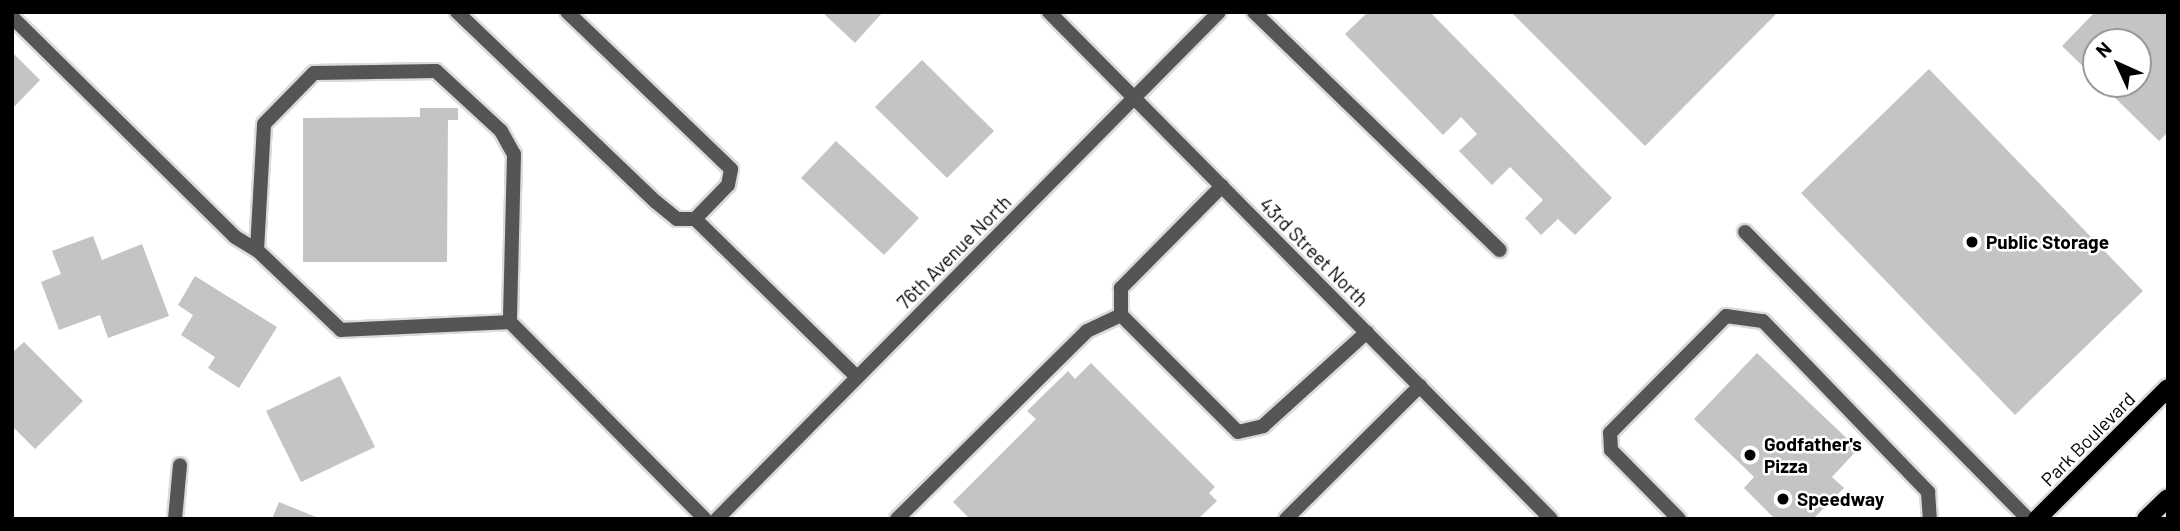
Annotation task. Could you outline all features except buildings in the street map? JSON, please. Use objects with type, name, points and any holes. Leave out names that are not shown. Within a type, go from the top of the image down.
[{"type":"main road","name":"Park Boulevard","points":[[2037,519],[2168,388]]},
{"type":"main road","points":[[2146,519],[2168,498]]},
{"type":"street","points":[[457,12],[656,202],[677,219],[695,219],[857,377]]},
{"type":"street","points":[[567,12],[731,169],[728,185],[695,219]]},
{"type":"street","name":"43rd Street North","points":[[1049,12],[1551,519]]},
{"type":"street","name":"76th Avenue North","points":[[725,516],[857,377],[1219,12]]},
{"type":"street","points":[[1254,12],[1500,250]]},
{"type":"street","points":[[12,17],[235,237],[257,250],[341,330],[510,322]]},
{"type":"street","points":[[257,250],[264,124],[314,72],[436,71],[501,131],[514,154],[510,322],[705,519]]},
{"type":"street","points":[[1222,186],[1121,288],[1121,315],[1238,432],[1264,426],[1367,332]]},
{"type":"street","points":[[1745,232],[2028,519]]},
{"type":"street","points":[[897,519],[1087,331],[1121,315]]},
{"type":"street","points":[[1679,519],[1611,450],[1610,433],[1726,316],[1763,321],[1928,492],[1929,518]]},
{"type":"street","points":[[1286,519],[1420,386]]},
{"type":"street","points":[[175,519],[180,465]]},
{"type":"place","name":"Public Storage","points":[[1972,242]]},
{"type":"place","name":"Godfather's Pizza","points":[[1750,455]]},
{"type":"place","name":"Speedway","points":[[1783,499]]}]
